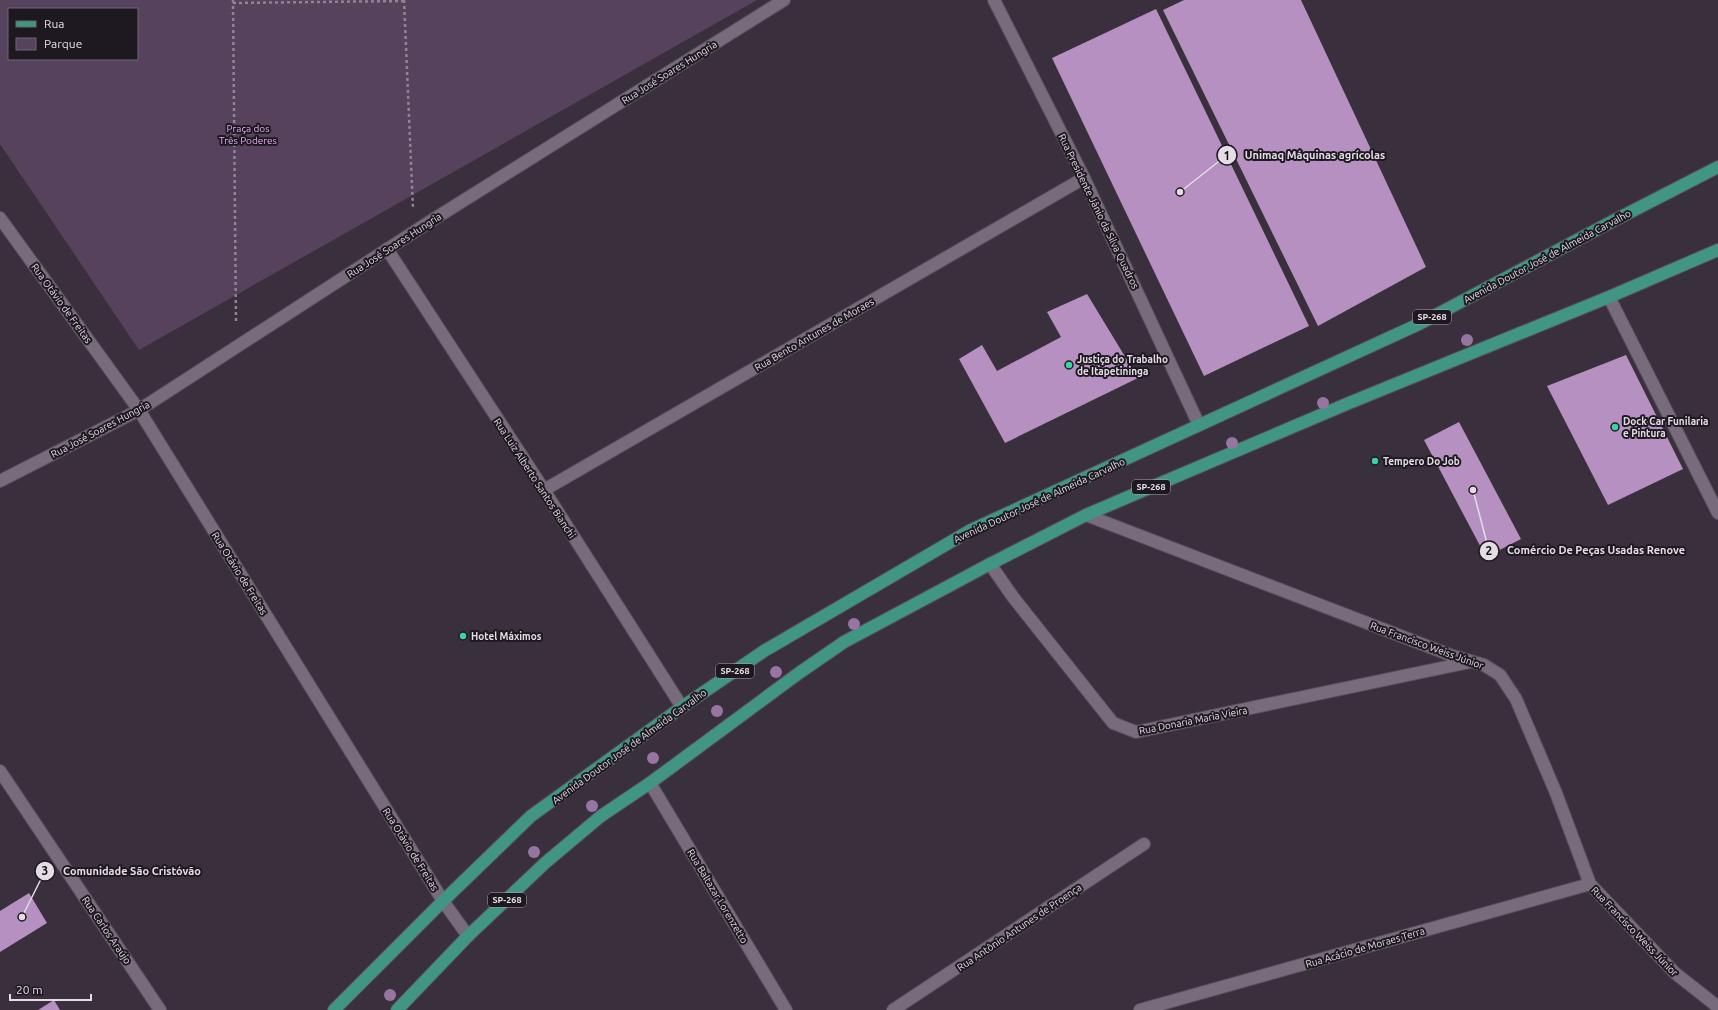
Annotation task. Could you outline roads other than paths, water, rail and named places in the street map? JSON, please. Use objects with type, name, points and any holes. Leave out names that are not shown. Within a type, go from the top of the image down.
[{"type":"main road","name":"Avenida Doutor José de Almeida Carvalho","points":[[334,1010],[531,816],[682,707],[764,651],[971,530],[1418,324],[1718,167]]},
{"type":"main road","name":"SP-268","points":[[397,1010],[468,936],[545,863],[600,816],[650,783],[799,673],[844,642],[990,564],[1086,515],[1356,400],[1609,297],[1718,250]]},
{"type":"street","name":"Rua José Soares Hungria","points":[[0,481],[139,410],[387,249],[784,0]]},
{"type":"street","name":"Rua Presidente Jânio da Silva Quadros","points":[[994,0],[1084,178],[1199,425]]},
{"type":"street","name":"Rua Bento Antunes de Moraes","points":[[544,490],[1084,178]]},
{"type":"street","name":"Rua Otávio de Freitas","points":[[0,218],[139,410],[443,901],[468,936]]},
{"type":"street","name":"Rua Luiz Alberto Santos Bianchi","points":[[387,249],[544,490],[682,707]]},
{"type":"street","points":[[1609,297],[1718,513]]},
{"type":"street","name":"Rua Francisco Weiss Júnior","points":[[1086,515],[1445,653],[1484,665],[1500,675],[1516,699],[1556,793],[1590,884],[1675,973],[1718,1007]]},
{"type":"street","name":"Rua Donaria Maria Vieira","points":[[990,564],[1013,597],[1113,723],[1136,732],[1471,661]]},
{"type":"street","name":"Rua Carlos Araújo","points":[[0,771],[160,1010]]},
{"type":"street","name":"Rua Baltazar Lorenzetto","points":[[650,783],[786,1010]]},
{"type":"street","name":"Rua Antônio Antunes de Proença","points":[[893,1010],[1144,844]]},
{"type":"street","name":"Rua Acácio de Moraes Terra","points":[[1140,1010],[1590,884]]},
{"type":"place","name":"Unimaq Máquinas agrícolas","points":[[1180,192]]},
{"type":"place","name":"Justiça do Trabalho de Itapetininga","points":[[1069,365]]},
{"type":"place","name":"Dock Car Funilaria e Pintura","points":[[1615,427]]},
{"type":"place","name":"Tempero Do Job","points":[[1375,461]]},
{"type":"place","name":"Comércio De Peças Usadas Renove","points":[[1473,490]]},
{"type":"place","name":"Hotel Máximos","points":[[463,636]]},
{"type":"place","name":"Comunidade São Cristóvão","points":[[22,917]]},
{"type":"park label","name":"Praça dos Três Poderes","points":[[248,134]]}]
